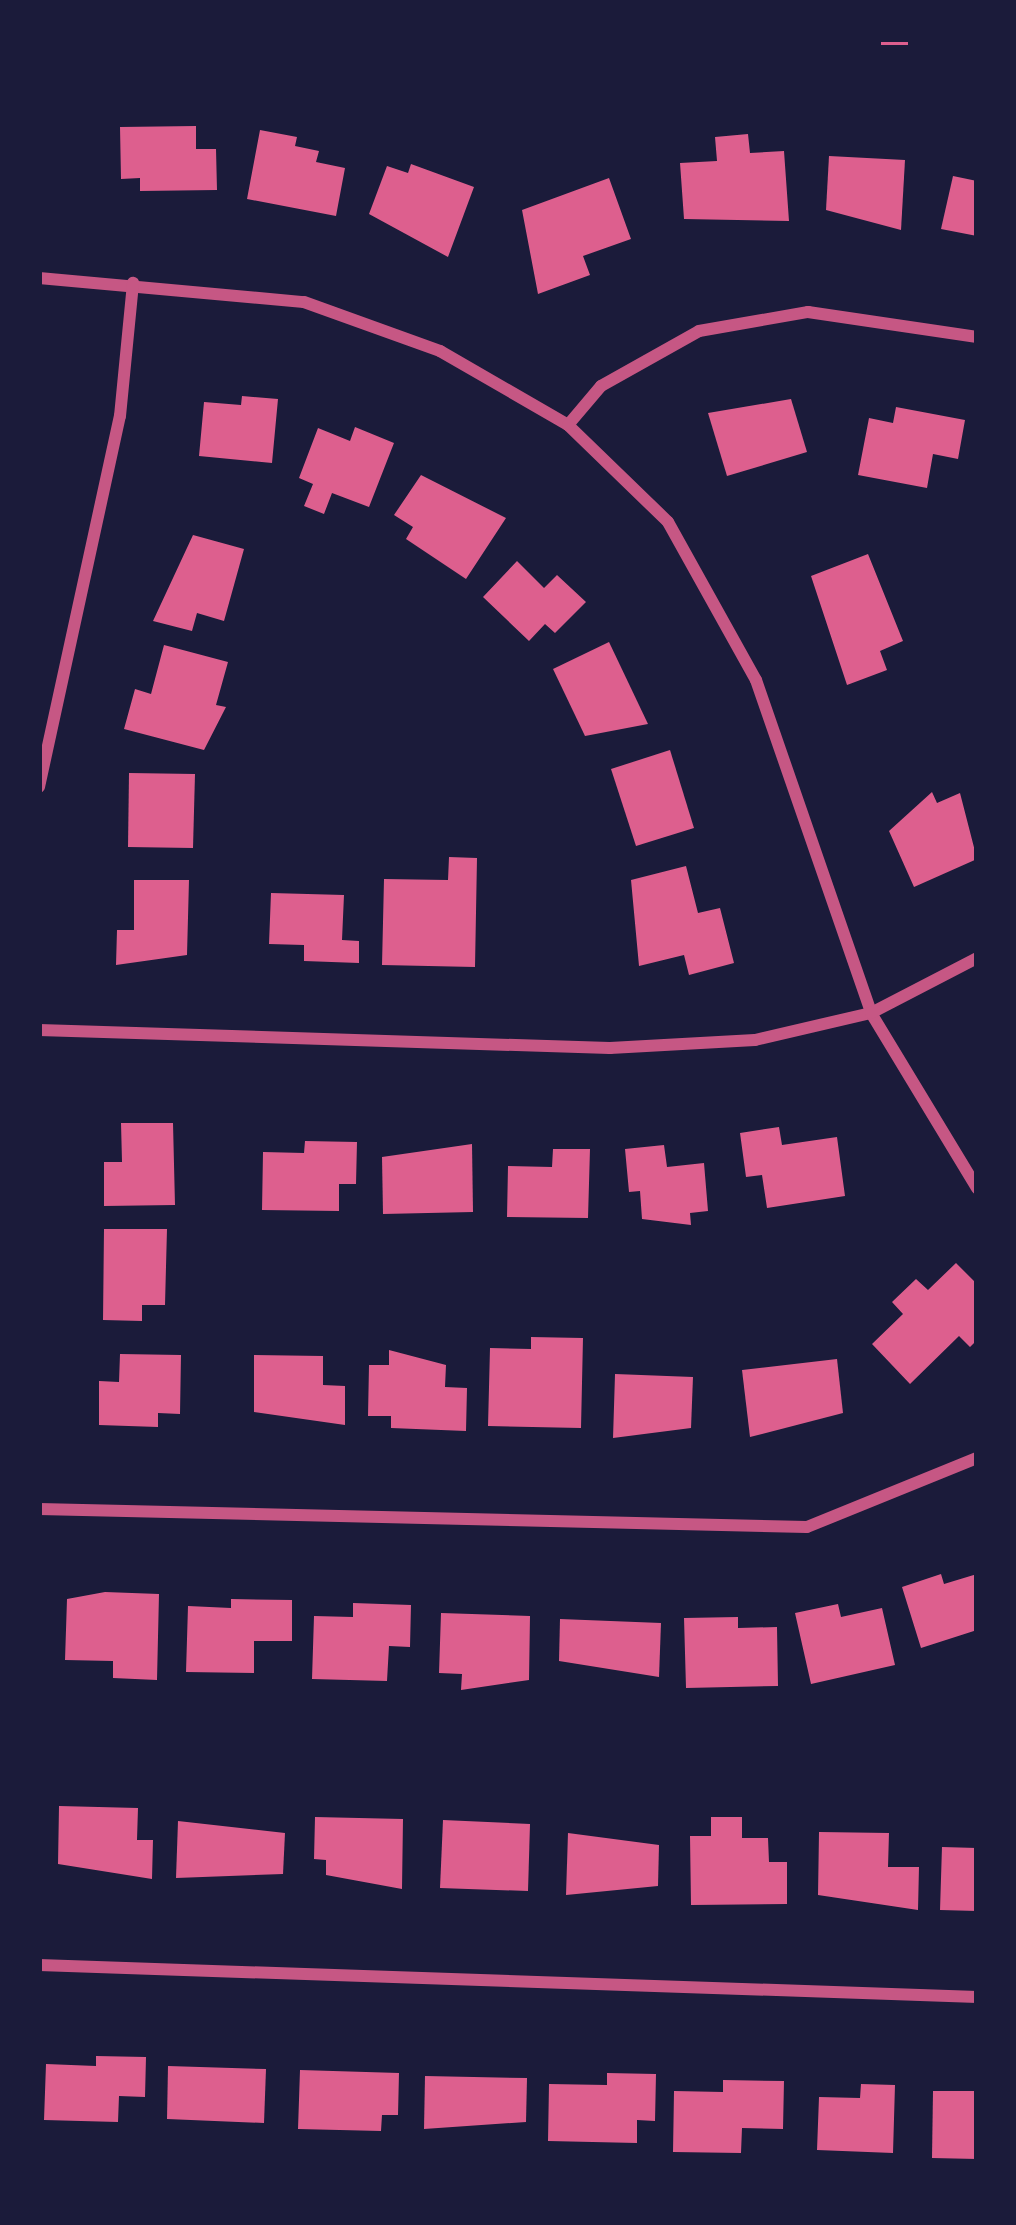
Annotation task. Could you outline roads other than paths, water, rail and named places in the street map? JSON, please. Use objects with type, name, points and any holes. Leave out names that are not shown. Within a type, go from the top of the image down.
[{"type":"street","points":[[39,278],[304,302],[440,351],[568,425],[668,522],[756,680],[871,1013],[977,1188]]},
{"type":"street","points":[[39,787],[120,416],[134,284]]},
{"type":"street","points":[[568,425],[602,386],[699,331],[808,313],[977,337]]},
{"type":"street","points":[[39,1030],[610,1048],[755,1040],[871,1013],[977,958]]},
{"type":"street","points":[[39,1509],[807,1527],[977,1458]]},
{"type":"street","points":[[39,1966],[977,1997]]}]
